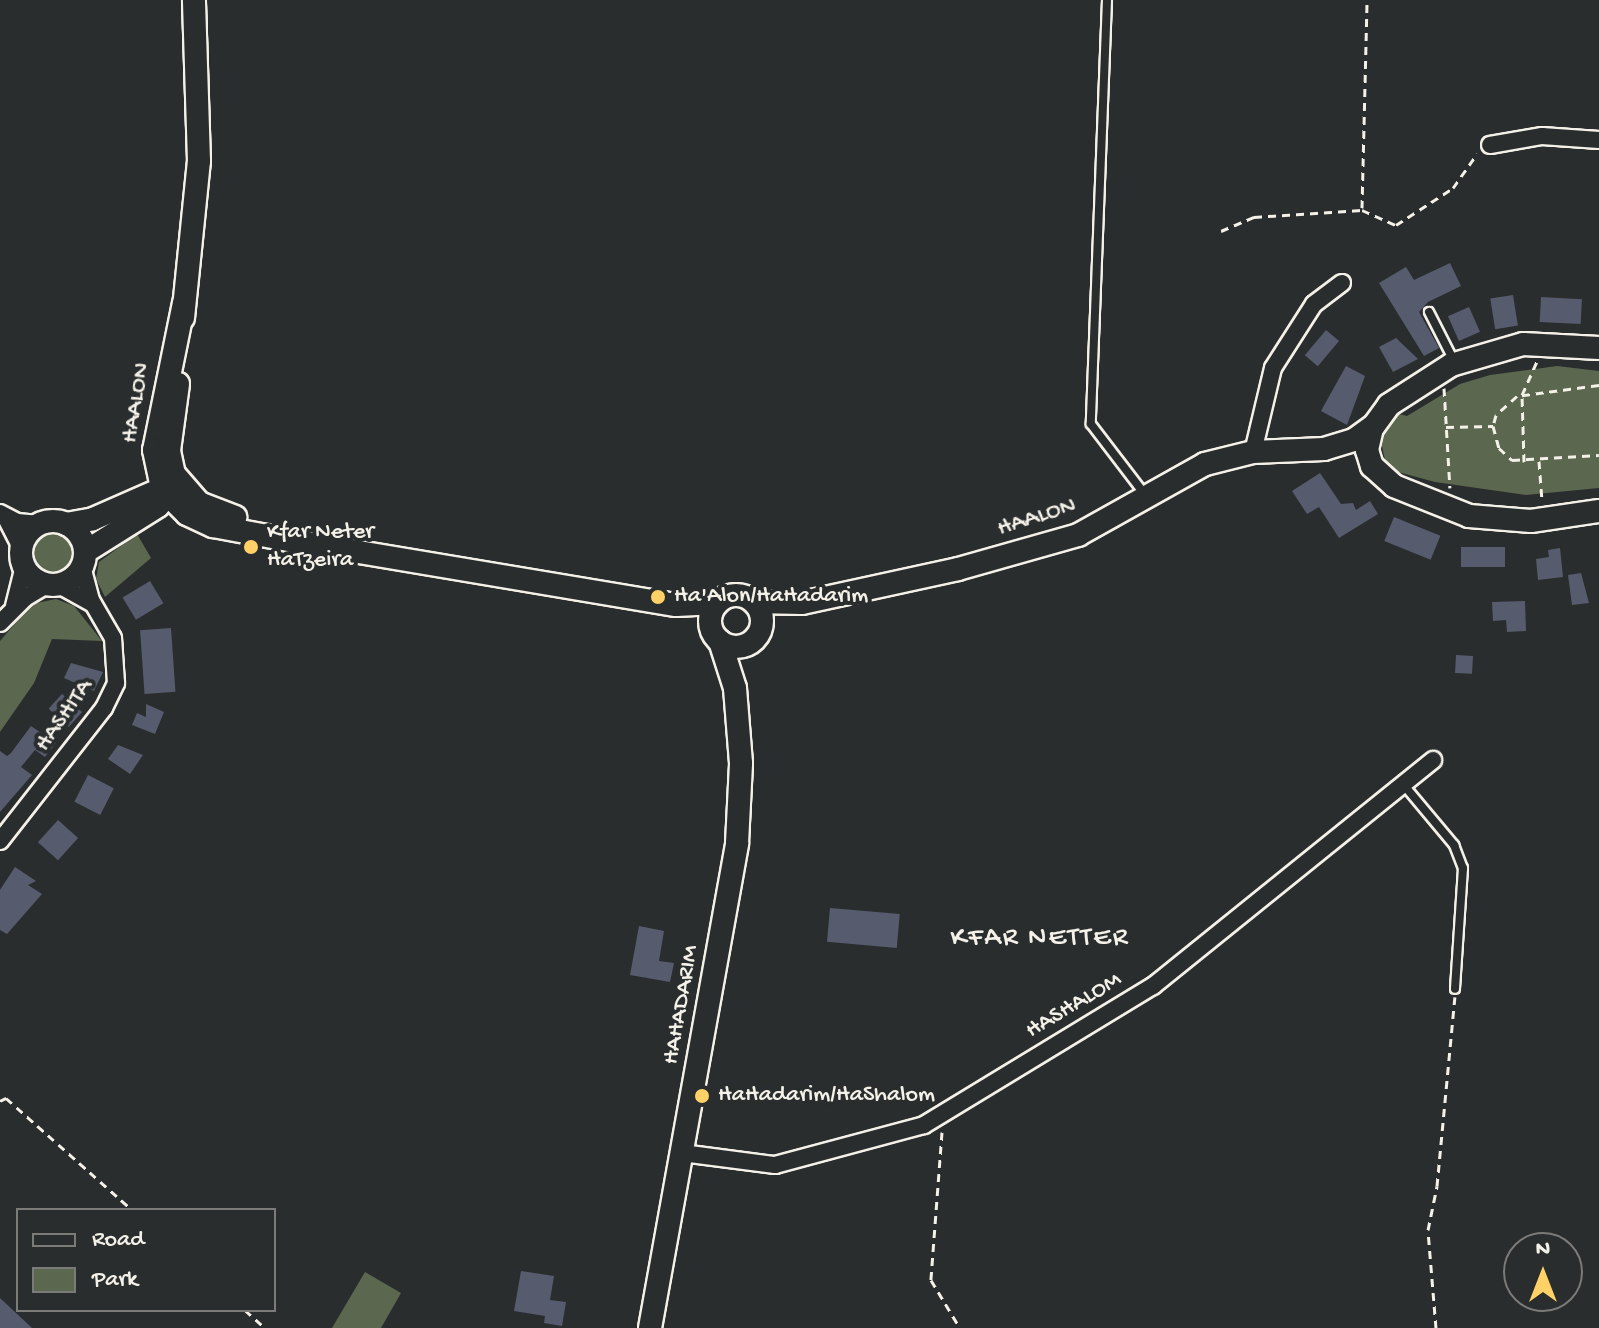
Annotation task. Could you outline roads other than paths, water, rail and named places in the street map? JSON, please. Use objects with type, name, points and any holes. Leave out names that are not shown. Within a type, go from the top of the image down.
[{"type":"main road","name":"HAALON","points":[[169,489],[169,451],[199,175],[194,0]]},
{"type":"main road","points":[[1376,471],[1367,450],[1373,426],[1397,397],[1450,366],[1506,346],[1545,343],[1599,348]]},
{"type":"main road","name":"HAALON","points":[[754,602],[802,603],[958,569],[1078,535],[1205,464],[1253,452],[1324,449],[1354,440],[1373,426]]},
{"type":"main road","name":"HAALON","points":[[1324,449],[1376,471],[1410,495],[1452,511],[1501,521],[1543,521],[1599,511]]},
{"type":"main road","points":[[169,489],[84,559],[74,578],[53,585],[22,557],[28,533],[40,524],[66,524],[93,519],[169,489],[208,508],[361,551],[676,605],[717,603],[740,595],[754,602],[761,613],[754,639],[736,647],[676,605]]},
{"type":"main road","points":[[66,524],[79,534],[84,559]]},
{"type":"main road","points":[[715,634],[717,603]]},
{"type":"main road","name":"HAALON","points":[[754,639],[802,603]]},
{"type":"main road","name":"HAHADARIM","points":[[650,1328],[737,843],[741,763],[735,688],[715,634]]},
{"type":"main road","name":"HAHADARIM","points":[[735,688],[754,639]]},
{"type":"street","points":[[1490,145],[1542,136],[1599,140]]},
{"type":"street","points":[[1253,452],[1273,368],[1314,304],[1342,283]]},
{"type":"street","points":[[3,514],[40,524]]},
{"type":"street","points":[[3,514],[22,557],[13,608]]},
{"type":"street","name":"HASHITA","points":[[0,841],[112,696],[117,652],[95,605],[84,559]]},
{"type":"street","points":[[0,623],[13,608],[53,585],[95,605]]},
{"type":"street","name":"HASHALOM","points":[[682,1153],[775,1165],[854,1148],[924,1125],[1153,986],[1433,760]]},
{"type":"lane","points":[[1107,0],[1091,424],[1146,497]]},
{"type":"lane","points":[[1429,312],[1450,366]]},
{"type":"lane","points":[[1403,784],[1454,845],[1463,868],[1455,989]]},
{"type":"place","name":"Kfar Neter HaTzeira","points":[[251,547]]},
{"type":"place","name":"Ha'Alon/HaHadarim","points":[[658,597]]},
{"type":"place","name":"HaHadarim/HaShalom","points":[[702,1096]]},
{"type":"district","name":"KFAR NETTER","points":[[1040,939]]}]
